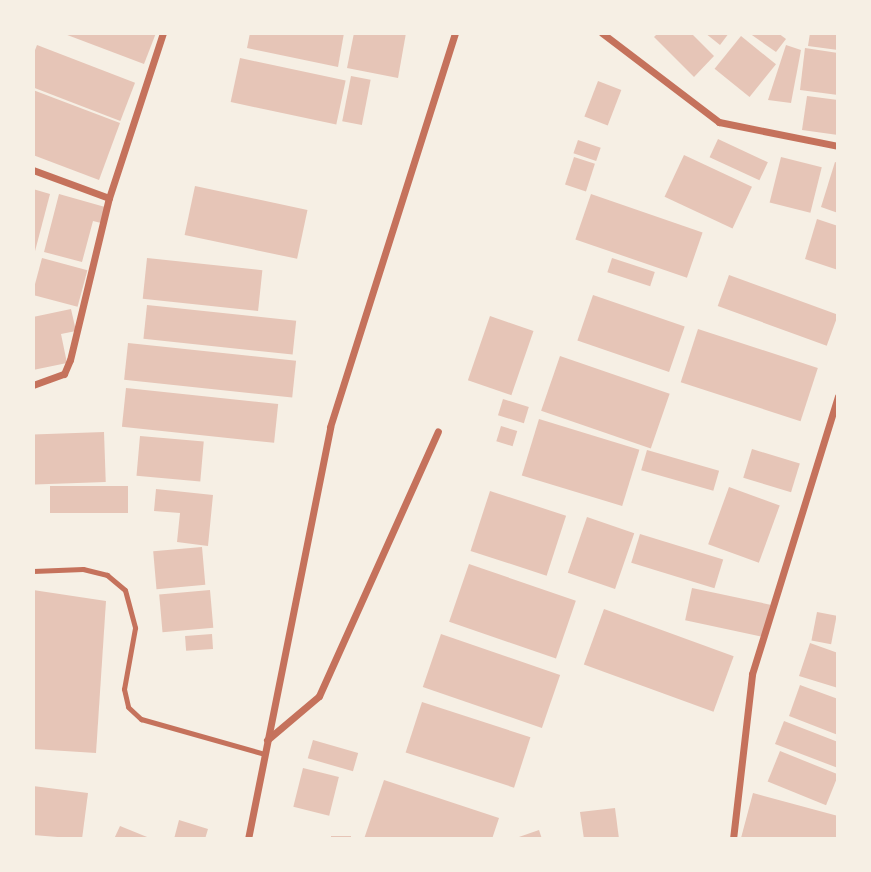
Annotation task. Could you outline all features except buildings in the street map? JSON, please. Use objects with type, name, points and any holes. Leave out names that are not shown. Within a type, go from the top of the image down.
[{"type":"street","points":[[33,385],[64,374],[70,360],[109,198],[163,33]]},
{"type":"street","points":[[248,839],[330,427],[455,33]]},
{"type":"street","points":[[602,33],[719,122],[838,146]]},
{"type":"street","points":[[33,170],[109,198]]},
{"type":"street","points":[[733,839],[749,685],[838,396]]},
{"type":"street","points":[[267,740],[319,696],[438,431]]},
{"type":"lane","points":[[33,571],[83,569],[107,575],[125,590],[135,628],[124,690],[128,707],[141,719],[265,754]]}]
